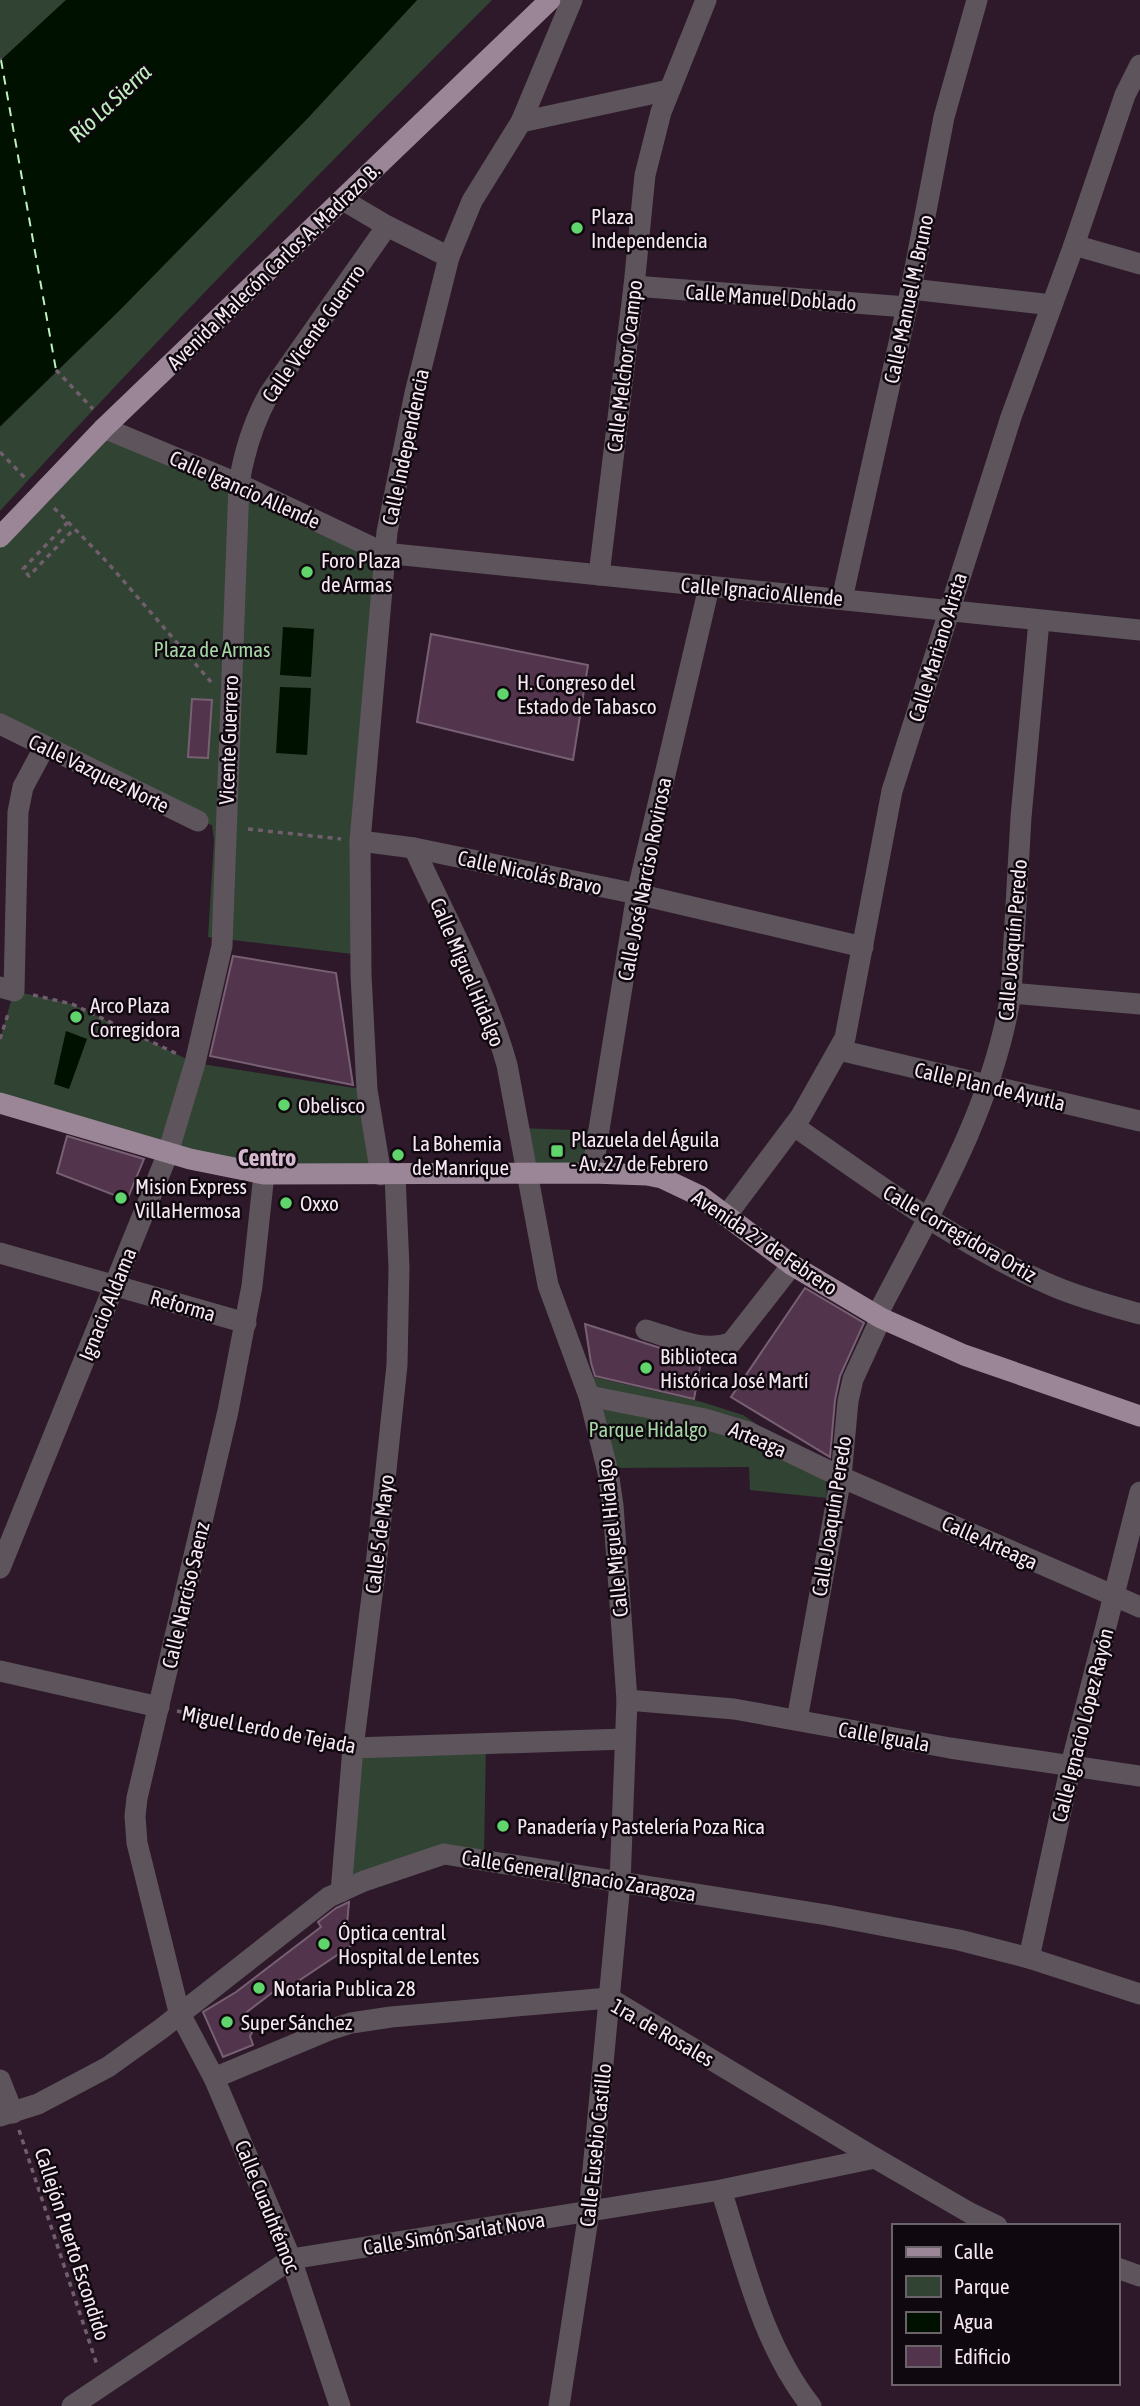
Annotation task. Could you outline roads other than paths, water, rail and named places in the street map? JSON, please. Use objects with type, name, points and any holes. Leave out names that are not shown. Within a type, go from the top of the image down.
[{"type":"main road","name":"Avenida Malecón Carlos A. Madrazo B.","points":[[0,537],[104,428],[550,0]]},
{"type":"main road","name":"Avenida 27 de Febrero","points":[[0,1103],[168,1153],[264,1174],[648,1174],[688,1189],[792,1265],[879,1317],[964,1355],[1140,1416]]},
{"type":"street","name":"Calle Independencia","points":[[388,1175],[367,1090],[361,975],[360,841],[384,553],[415,393],[449,257],[472,201],[521,122],[572,0]]},
{"type":"street","name":"Calle Melchor Ocampo","points":[[599,575],[645,175],[654,133],[706,0]]},
{"type":"street","name":"Calle Manuel M. Bruno","points":[[842,599],[909,298],[944,117],[977,0]]},
{"type":"street","name":"Calle Mariano Arista","points":[[726,1216],[794,1126],[846,1034],[889,801],[1011,417],[1125,95],[1140,65]]},
{"type":"street","points":[[521,122],[669,90]]},
{"type":"street","points":[[343,200],[449,257]]},
{"type":"street","name":"Calle Vicente Guerrro","points":[[239,484],[249,439],[269,394],[387,226]]},
{"type":"street","points":[[1074,245],[1140,264]]},
{"type":"street","name":"Calle Manuel Doblado","points":[[634,286],[1052,306]]},
{"type":"street","name":"Calle Igancio Allende","points":[[104,428],[239,484],[384,553]]},
{"type":"street","name":"Vicente Guerrero","points":[[225,827],[239,484]]},
{"type":"street","name":"Calle Ignacio Allende","points":[[384,553],[1140,630]]},
{"type":"street","name":"Calle José Narciso Rovirosa","points":[[592,1173],[637,894],[709,587]]},
{"type":"street","name":"Calle Joaquín Peredo","points":[[797,1720],[841,1477],[848,1401],[853,1379],[879,1317],[972,1125],[1007,1021],[1021,817],[1039,621]]},
{"type":"street","name":"Calle Vazquez Norte","points":[[0,724],[198,821]]},
{"type":"street","points":[[7,989],[18,812],[23,787],[44,746]]},
{"type":"street","name":"Ignacio Aldama","points":[[0,1568],[168,1153],[195,1062],[222,946],[225,827]]},
{"type":"street","name":"Calle Nicolás Bravo","points":[[360,841],[414,848],[637,894],[863,947]]},
{"type":"street","name":"Calle Miguel Hidalgo","points":[[414,848],[500,1041],[507,1065],[548,1284],[589,1396],[608,1472],[613,1505],[627,1700],[620,1883]]},
{"type":"street","points":[[1011,993],[1140,1004]]},
{"type":"street","name":"Calle Plan de Ayutla","points":[[839,1050],[1140,1121]]},
{"type":"street","name":"Calle Corregidora Ortiz","points":[[794,1126],[927,1218],[1034,1278],[1140,1314]]},
{"type":"street","name":"Calle Narciso Saenz","points":[[179,2012],[135,1829],[137,1798],[226,1423],[246,1323],[257,1250],[264,1174]]},
{"type":"street","name":"Calle 5 de Mayo","points":[[341,1892],[353,1748],[395,1389],[399,1305],[388,1175]]},
{"type":"street","name":"Reforma","points":[[0,1254],[246,1323]]},
{"type":"street","points":[[646,1330],[706,1348],[718,1348],[731,1343],[792,1265]]},
{"type":"street","name":"Arteaga","points":[[589,1396],[727,1425],[748,1432],[841,1477]]},
{"type":"street","name":"Calle Arteaga","points":[[841,1477],[1140,1607]]},
{"type":"street","name":"Calle Ignacio López Rayón","points":[[1029,1958],[1071,1765],[1140,1492]]},
{"type":"street","name":"Miguel Lerdo de Tejada","points":[[0,1671],[159,1707]]},
{"type":"street","name":"Calle Iguala","points":[[627,1700],[734,1709],[958,1749],[1140,1776]]},
{"type":"street","name":"Miguel Lerdo de Tejada","points":[[353,1748],[625,1739]]},
{"type":"street","name":"Calle General Ignacio Zaragoza","points":[[7,2115],[86,2080],[108,2067],[144,2042],[316,1907],[364,1881],[435,1856],[454,1854],[827,1915],[959,1940],[1029,1958],[1140,1994]]},
{"type":"street","points":[[364,1881],[406,1881]]},
{"type":"street","name":"Calle Eusebio Castillo","points":[[559,2406],[589,2212],[620,1883]]},
{"type":"street","name":"1ra. de Rosales","points":[[214,2078],[351,2023],[391,2017],[609,1998],[875,2158],[994,2224]]},
{"type":"street","name":"Calle Cuauhtémoc","points":[[179,2012],[214,2078],[291,2259],[340,2406]]},
{"type":"street","points":[[0,2080],[7,2115]]},
{"type":"street","name":"Calle Simón Sarlat Nova","points":[[72,2406],[291,2259],[721,2190],[875,2158]]},
{"type":"street","points":[[721,2190],[772,2343],[784,2368],[811,2406]]},
{"type":"street","points":[[1119,2269],[1140,2276]]},
{"type":"water","name":"Río La Sierra","points":[[66,0],[417,0],[308,118],[119,311],[0,426],[0,61]]},
{"type":"water","points":[[283,627],[314,629],[311,677],[280,675]]},
{"type":"water","points":[[280,687],[311,688],[307,755],[276,753]]},
{"type":"water","points":[[66,1031],[87,1039],[69,1089],[54,1084]]},
{"type":"place","name":"Plaza Independencia","points":[[577,228]]},
{"type":"place","name":"Foro Plaza de Armas","points":[[307,572]]},
{"type":"place","name":"H. Congreso del Estado de Tabasco","points":[[503,694]]},
{"type":"place","name":"Arco Plaza Corregidora","points":[[76,1017]]},
{"type":"place","name":"Obelisco","points":[[284,1105]]},
{"type":"place","name":"Plazuela del Águila - Av. 27 de Febrero","points":[[557,1151]]},
{"type":"place","name":"La Bohemia de Manrique","points":[[398,1155]]},
{"type":"place","name":"Mision Express VillaHermosa","points":[[121,1198]]},
{"type":"place","name":"Oxxo","points":[[286,1203]]},
{"type":"place","name":"Biblioteca Histórica José Martí","points":[[646,1368]]},
{"type":"place","name":"Panadería y Pastelería Poza Rica","points":[[503,1826]]},
{"type":"place","name":"Óptica central Hospital de Lentes","points":[[324,1944]]},
{"type":"place","name":"Notaria Publica 28","points":[[259,1988]]},
{"type":"place","name":"Super Sánchez","points":[[227,2022]]},
{"type":"district","name":"Centro","points":[[267,1157]]},
{"type":"park label","name":"Plaza de Armas","points":[[212,649]]},
{"type":"park label","name":"Parque Hidalgo","points":[[648,1429]]}]
